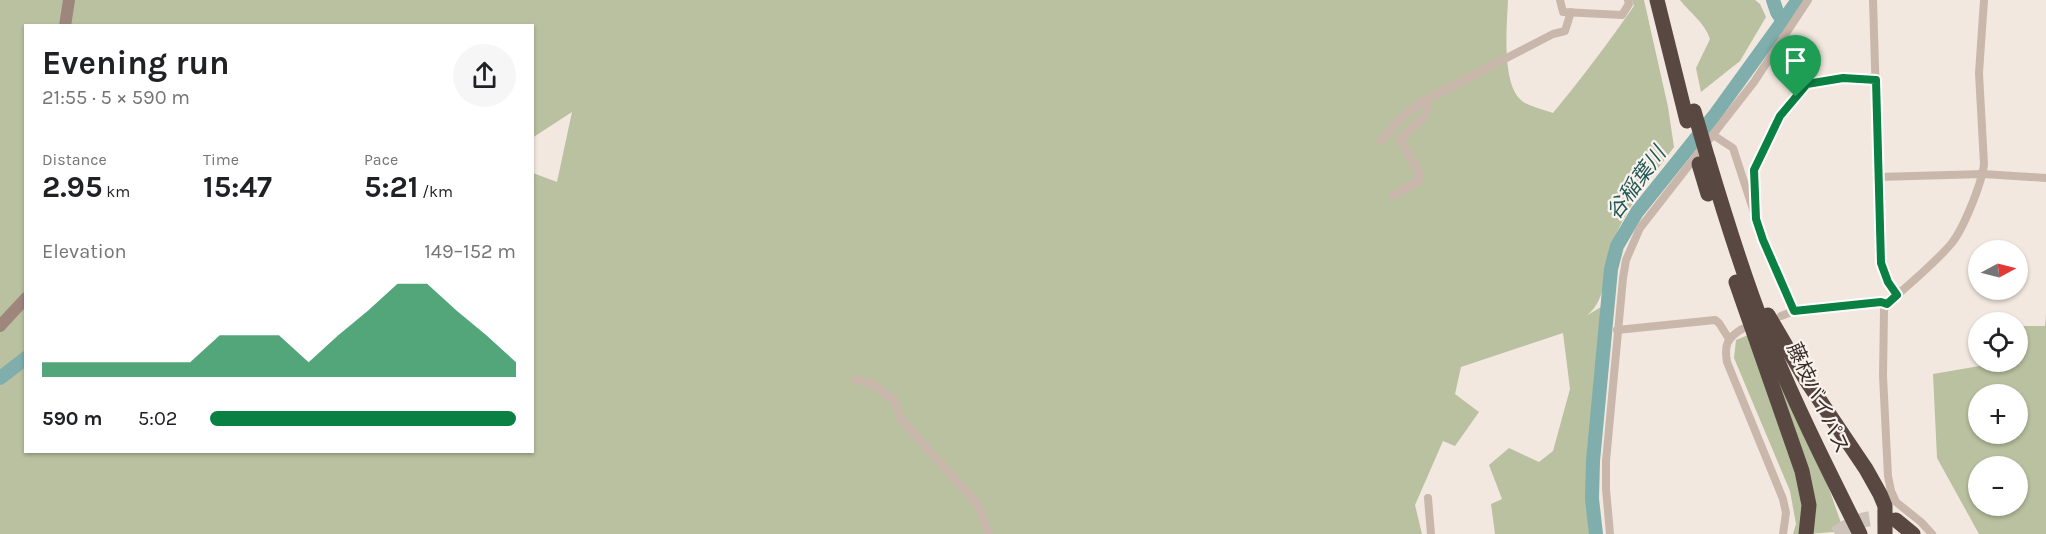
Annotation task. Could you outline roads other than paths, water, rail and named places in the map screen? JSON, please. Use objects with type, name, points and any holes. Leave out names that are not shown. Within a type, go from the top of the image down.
[{"type":"highway","points":[[1657,0],[1690,116]]},
{"type":"highway","name":"藤枝バイパス","points":[[1665,0],[1690,116],[1703,161],[1762,325],[1792,396],[1860,534]]},
{"type":"highway","points":[[1703,161],[1742,300],[1802,471],[1809,505],[1806,534]]},
{"type":"highway","points":[[1734,245],[1777,332],[1880,494],[1885,506],[1886,534]]},
{"type":"highway","points":[[1896,520],[1913,534]]},
{"type":"street","points":[[65,24],[69,0]]},
{"type":"street","points":[[1560,0],[1563,12],[1622,15],[1629,4],[1628,0]]},
{"type":"street","points":[[1610,534],[1606,461],[1617,330],[1626,260],[1640,228],[1754,82],[1808,0]]},
{"type":"street","points":[[1873,0],[1881,263],[1888,282],[1897,295]]},
{"type":"street","points":[[1932,534],[1896,502],[1891,491],[1888,476],[1883,376],[1884,310],[1887,304],[1951,244],[1983,174],[1979,73],[1984,0]]},
{"type":"street","points":[[1381,141],[1401,118],[1425,100],[1553,34],[1565,31],[1571,12]]},
{"type":"street","points":[[1783,37],[1807,84]]},
{"type":"street","points":[[1756,219],[1754,170],[1780,116],[1807,84],[1843,78],[1876,80]]},
{"type":"street","points":[[1393,196],[1420,180],[1420,174],[1400,139],[1424,117],[1428,107],[1425,100]]},
{"type":"street","points":[[1713,135],[1733,148],[1763,240],[1794,311]]},
{"type":"street","points":[[1878,177],[1983,174],[2046,178]]},
{"type":"street","points":[[0,326],[24,300]]},
{"type":"street","points":[[1781,316],[1794,311],[1881,302],[1887,304]]},
{"type":"street","points":[[1617,330],[1715,320],[1719,322],[1729,339]]},
{"type":"street","points":[[1742,329],[1729,339],[1725,350],[1727,362],[1783,500],[1785,513],[1783,534]]},
{"type":"street","points":[[855,380],[871,383],[894,400],[900,418],[978,505],[989,534]]},
{"type":"street","points":[[1428,498],[1431,534]]},
{"type":"waterway","points":[[1773,0],[1783,21]]},
{"type":"waterway","name":"谷稲葉川","points":[[1596,534],[1592,499],[1593,461],[1611,269],[1617,246],[1637,212],[1714,116],[1798,0]]},
{"type":"waterway","points":[[0,378],[24,360]]},
{"type":"tunnel","points":[[1835,534],[1864,520],[1879,518],[1896,520]]}]
